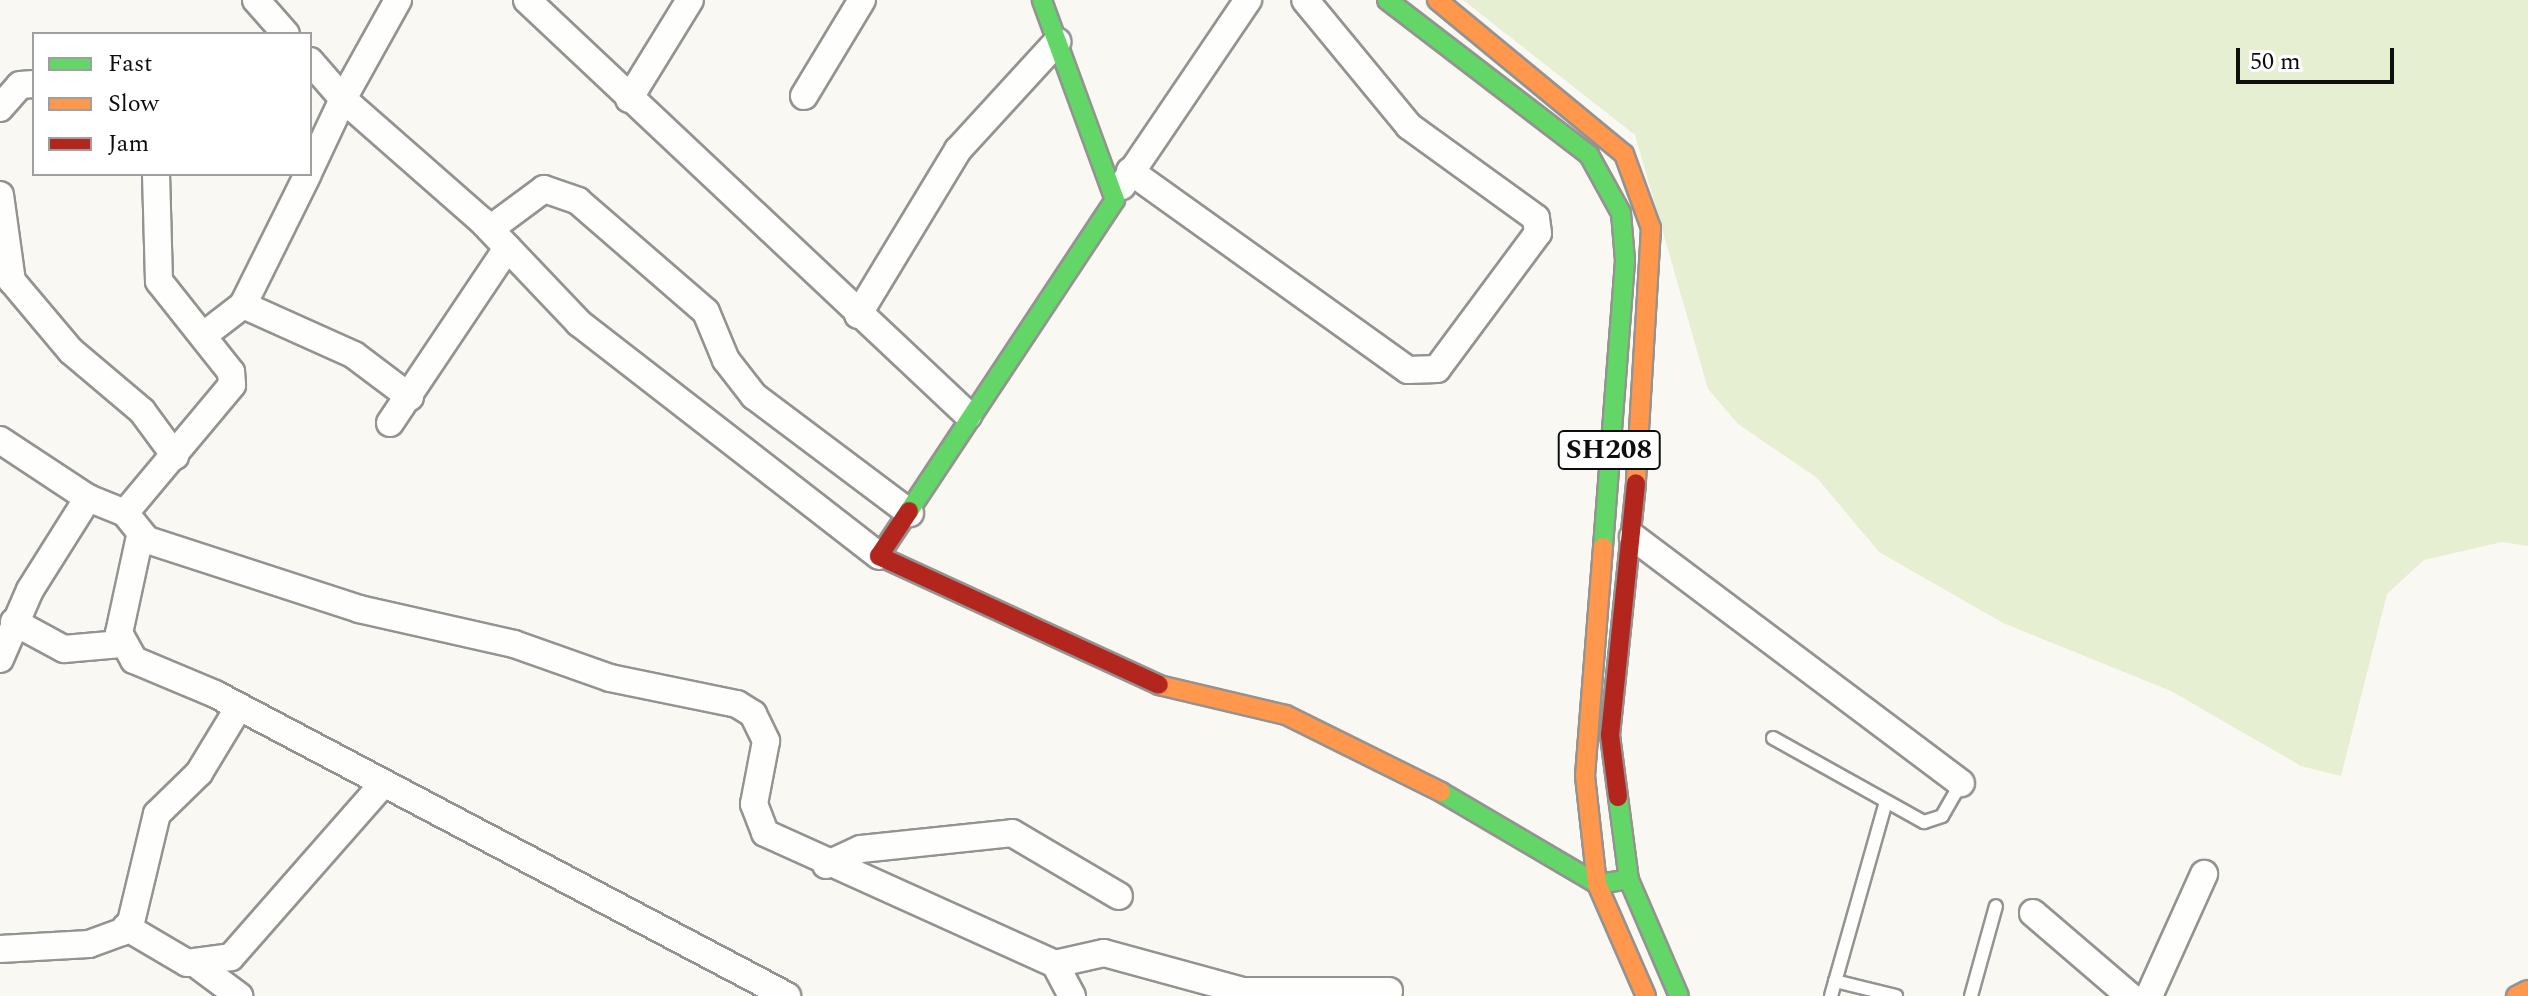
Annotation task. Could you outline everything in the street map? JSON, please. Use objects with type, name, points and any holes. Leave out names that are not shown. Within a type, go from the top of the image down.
[{"type":"main road","points":[[1042,0],[1115,200],[968,415],[946,464],[879,556],[1141,681],[1286,715],[1493,818],[1597,884],[1629,880]]},
{"type":"main road","name":"SH208","points":[[1387,0],[1589,155],[1621,213],[1625,261],[1588,705],[1585,776],[1597,884],[1646,996]]},
{"type":"main road","name":"SH208","points":[[1437,0],[1613,142],[1636,173],[1654,269],[1633,537],[1610,735],[1629,880],[1679,996]]},
{"type":"main road","points":[[2516,996],[2528,990]]},
{"type":"street","points":[[256,0],[284,32]]},
{"type":"street","points":[[312,166],[343,99],[398,0]]},
{"type":"street","points":[[527,0],[858,315],[968,415]]},
{"type":"street","points":[[629,99],[690,0]]},
{"type":"street","points":[[804,96],[862,0]]},
{"type":"street","points":[[1115,200],[1130,171],[1248,0]]},
{"type":"street","points":[[1130,171],[1408,370],[1437,369],[1538,233],[1536,218],[1409,126],[1305,0]]},
{"type":"street","points":[[858,315],[958,150],[1057,42]]},
{"type":"street","points":[[312,63],[343,99],[498,238],[579,323],[879,556]]},
{"type":"street","points":[[0,108],[20,85],[32,84]]},
{"type":"street","points":[[125,513],[231,388],[231,372],[159,281],[156,176]]},
{"type":"street","points":[[204,335],[243,305],[307,176]]},
{"type":"street","points":[[390,423],[410,397],[498,238],[544,189],[578,201],[706,312],[735,377],[754,396],[910,513]]},
{"type":"street","points":[[0,195],[6,283],[71,351],[142,411],[175,456]]},
{"type":"street","points":[[243,305],[354,355],[410,397]]},
{"type":"street","points":[[0,440],[88,498],[125,513],[140,536],[359,609],[514,644],[610,678],[737,704],[753,714],[766,741],[754,804],[761,826],[778,844],[1055,964],[1104,953],[1243,991],[1389,991]]},
{"type":"street","points":[[0,659],[14,622],[88,498]]},
{"type":"street","points":[[140,536],[121,644],[134,660],[239,707],[787,996]]},
{"type":"street","points":[[1633,537],[1961,783]]},
{"type":"street","points":[[14,622],[64,649],[121,644]]},
{"type":"street","points":[[0,949],[99,943],[126,927],[157,814],[199,773],[239,707]]},
{"type":"street","points":[[200,967],[231,957],[383,784]]},
{"type":"street","points":[[826,865],[861,849],[1012,833],[1119,896]]},
{"type":"street","points":[[2149,996],[2204,874]]},
{"type":"street","points":[[2033,913],[2117,991]]},
{"type":"street","points":[[126,927],[200,967],[239,996]]},
{"type":"street","points":[[1055,964],[1072,996]]},
{"type":"lane","points":[[1773,738],[1886,802],[1931,823],[1961,783]]},
{"type":"lane","points":[[1831,996],[1886,802]]},
{"type":"lane","points":[[1971,996],[1996,906]]},
{"type":"lane","points":[[1835,981],[1896,996]]},
{"type":"green space","points":[[1463,0],[2528,0],[2528,546],[2502,542],[2424,560],[2387,594],[2341,776],[2301,766],[2171,691],[2003,623],[1879,552],[1817,478],[1738,424],[1708,389],[1635,135]]},
{"type":"traffic: fast","points":[[909,511],[1115,200],[1042,0]]},
{"type":"traffic: fast","points":[[1387,0],[1589,155],[1621,213],[1625,261],[1603,547]]},
{"type":"traffic: fast","points":[[1441,792],[1597,884],[1619,881]]},
{"type":"traffic: fast","points":[[1618,797],[1629,880],[1679,996]]},
{"type":"traffic: slow","points":[[1437,0],[1624,154],[1651,228],[1636,483]]},
{"type":"traffic: slow","points":[[1603,547],[1585,776],[1597,884],[1646,996]]},
{"type":"traffic: slow","points":[[1159,685],[1286,715],[1441,792]]},
{"type":"traffic: slow","points":[[2516,996],[2528,990]]},
{"type":"traffic: jam","points":[[1618,797],[1610,735],[1636,483]]},
{"type":"traffic: jam","points":[[909,511],[879,556],[1159,685]]}]
